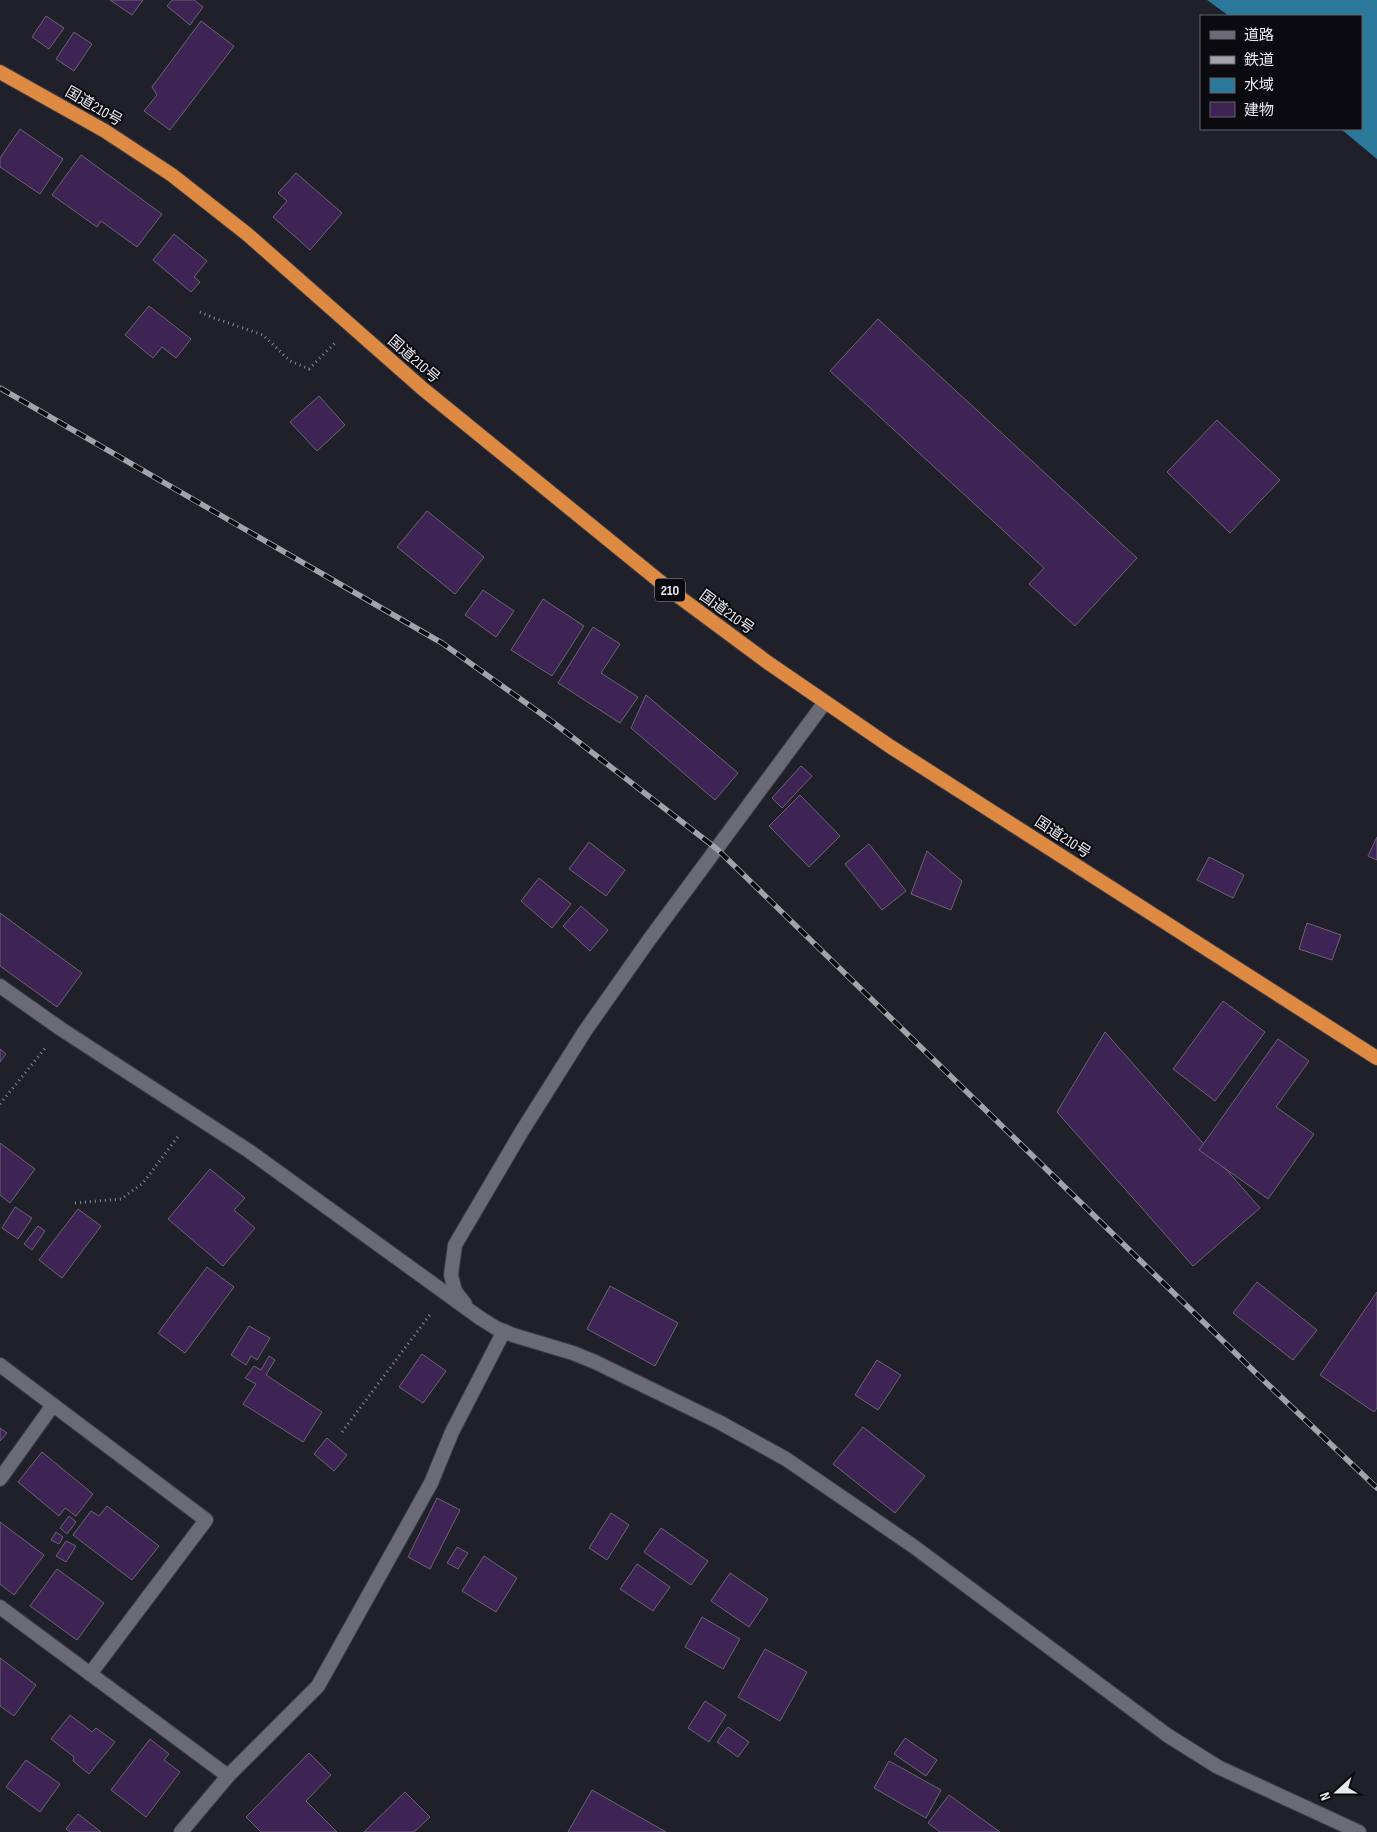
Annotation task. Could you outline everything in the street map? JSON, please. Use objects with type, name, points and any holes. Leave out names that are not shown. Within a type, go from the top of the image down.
[{"type":"highway","name":"国道210号","points":[[0,72],[105,131],[172,175],[247,234],[423,389],[674,594],[825,702],[891,746],[1377,1058]]},
{"type":"street","points":[[480,1318],[455,1291],[451,1275],[455,1245],[522,1131],[585,1031],[649,940],[825,702]]},
{"type":"street","points":[[0,986],[61,1029],[249,1151],[480,1318],[504,1331],[595,1362],[719,1422],[786,1459],[913,1546],[1167,1735],[1218,1767],[1359,1832]]},
{"type":"street","points":[[181,1832],[228,1776],[318,1686],[431,1483],[452,1432],[504,1331]]},
{"type":"street","points":[[0,1365],[206,1520],[90,1674]]},
{"type":"street","points":[[0,1479],[53,1406]]},
{"type":"street","points":[[0,1607],[228,1776]]},
{"type":"path","points":[[200,312],[263,335],[290,361],[309,369],[352,326]]},
{"type":"path","points":[[0,1104],[61,1029]]},
{"type":"path","points":[[75,1203],[121,1199],[143,1183],[194,1116]]},
{"type":"path","points":[[342,1432],[446,1294]]},
{"type":"water","points":[[1207,0],[1377,0],[1377,159],[1342,130],[1362,130],[1362,15],[1228,15]]},
{"type":"building","points":[[110,0],[143,0],[132,15]]},
{"type":"building","points":[[172,0],[194,0],[203,7],[190,25],[167,6]]},
{"type":"building","points":[[46,16],[64,28],[49,49],[32,37]]},
{"type":"building","points":[[201,21],[234,46],[170,130],[144,111],[157,95],[152,87]]},
{"type":"building","points":[[74,32],[92,44],[74,71],[56,59]]},
{"type":"building","points":[[20,129],[63,159],[40,194],[0,167],[0,158]]},
{"type":"building","points":[[81,155],[162,214],[137,247],[101,221],[97,227],[52,195]]},
{"type":"building","points":[[296,173],[342,213],[310,250],[273,217],[287,201],[278,193]]},
{"type":"building","points":[[174,234],[207,261],[194,277],[200,282],[191,292],[153,260]]},
{"type":"building","points":[[149,306],[191,339],[176,358],[162,347],[153,358],[125,335]]},
{"type":"building","points":[[878,319],[1137,558],[1075,626],[1029,584],[1044,568],[830,371]]},
{"type":"building","points":[[319,396],[345,425],[317,451],[290,422]]},
{"type":"building","points":[[1217,420],[1280,480],[1230,533],[1167,472]]},
{"type":"building","points":[[427,511],[484,557],[455,594],[397,547]]},
{"type":"building","points":[[483,590],[514,611],[496,637],[465,615]]},
{"type":"building","points":[[543,599],[584,626],[552,676],[511,650]]},
{"type":"building","points":[[593,627],[620,644],[601,673],[638,697],[620,723],[558,683]]},
{"type":"building","points":[[646,695],[738,773],[715,800],[631,728]]},
{"type":"building","points":[[801,766],[812,776],[782,808],[772,798]]},
{"type":"building","points":[[800,795],[840,836],[809,867],[769,826]]},
{"type":"building","points":[[1377,837],[1377,860],[1368,856]]},
{"type":"building","points":[[589,842],[625,870],[606,896],[569,869]]},
{"type":"building","points":[[869,844],[906,891],[882,910],[845,864]]},
{"type":"building","points":[[927,851],[962,881],[951,910],[911,894]]},
{"type":"building","points":[[1209,857],[1244,875],[1233,898],[1197,880]]},
{"type":"building","points":[[539,878],[571,904],[552,928],[521,901]]},
{"type":"building","points":[[581,906],[608,930],[590,951],[563,926]]},
{"type":"building","points":[[0,913],[82,973],[57,1007],[0,966]]},
{"type":"building","points":[[1307,923],[1341,935],[1332,960],[1299,949]]},
{"type":"building","points":[[1223,1001],[1265,1032],[1215,1101],[1173,1069]]},
{"type":"building","points":[[1105,1032],[1260,1208],[1193,1266],[1057,1112]]},
{"type":"building","points":[[1278,1039],[1309,1061],[1276,1107],[1314,1134],[1268,1199],[1199,1150]]},
{"type":"building","points":[[0,1049],[6,1054],[0,1062]]},
{"type":"building","points":[[0,1143],[35,1169],[10,1203],[0,1195]]},
{"type":"building","points":[[210,1169],[245,1198],[234,1210],[255,1228],[223,1266],[168,1219]]},
{"type":"building","points":[[15,1207],[32,1218],[18,1239],[2,1228]]},
{"type":"building","points":[[78,1209],[101,1226],[62,1278],[39,1260]]},
{"type":"building","points":[[38,1226],[45,1231],[32,1250],[24,1244]]},
{"type":"building","points":[[207,1267],[234,1287],[185,1353],[158,1333]]},
{"type":"building","points":[[1257,1282],[1317,1330],[1293,1360],[1233,1313]]},
{"type":"building","points":[[610,1286],[678,1323],[655,1366],[587,1329]]},
{"type":"building","points":[[1377,1292],[1377,1408],[1374,1412],[1320,1375]]},
{"type":"building","points":[[249,1326],[270,1338],[257,1360],[251,1356],[246,1365],[231,1355]]},
{"type":"building","points":[[422,1354],[446,1371],[423,1403],[399,1387]]},
{"type":"building","points":[[269,1356],[275,1360],[266,1375],[322,1412],[303,1442],[243,1404],[256,1384],[245,1378],[254,1366],[261,1370]]},
{"type":"building","points":[[877,1360],[901,1375],[878,1410],[855,1395]]},
{"type":"building","points":[[863,1427],[925,1476],[895,1513],[833,1464]]},
{"type":"building","points":[[0,1428],[7,1433],[0,1441]]},
{"type":"building","points":[[327,1438],[347,1455],[334,1471],[314,1454]]},
{"type":"building","points":[[42,1452],[93,1494],[76,1516],[65,1508],[59,1516],[18,1482]]},
{"type":"building","points":[[437,1498],[460,1510],[430,1569],[408,1557]]},
{"type":"building","points":[[107,1506],[159,1546],[132,1580],[73,1535],[91,1511],[99,1516]]},
{"type":"building","points":[[611,1513],[629,1525],[607,1560],[589,1548]]},
{"type":"building","points":[[69,1516],[76,1522],[67,1534],[60,1528]]},
{"type":"building","points":[[0,1522],[44,1555],[14,1595],[0,1584]]},
{"type":"building","points":[[661,1528],[708,1561],[691,1585],[644,1552]]},
{"type":"building","points":[[56,1532],[63,1537],[59,1544],[51,1540]]},
{"type":"building","points":[[66,1541],[76,1546],[66,1562],[56,1556]]},
{"type":"building","points":[[457,1547],[468,1553],[458,1569],[447,1563]]},
{"type":"building","points":[[484,1556],[517,1578],[496,1612],[462,1591]]},
{"type":"building","points":[[637,1564],[670,1587],[653,1611],[620,1589]]},
{"type":"building","points":[[57,1569],[104,1603],[77,1640],[30,1606]]},
{"type":"building","points":[[730,1573],[768,1599],[749,1627],[711,1601]]},
{"type":"building","points":[[702,1617],[740,1639],[723,1669],[685,1647]]},
{"type":"building","points":[[765,1649],[807,1672],[780,1721],[738,1697]]},
{"type":"building","points":[[0,1658],[36,1685],[14,1716],[0,1706]]},
{"type":"building","points":[[705,1701],[726,1715],[709,1742],[688,1728]]},
{"type":"building","points":[[70,1715],[92,1732],[96,1728],[115,1742],[89,1774],[73,1761],[74,1757],[51,1739]]},
{"type":"building","points":[[728,1727],[749,1742],[738,1757],[717,1742]]},
{"type":"building","points":[[905,1738],[937,1760],[926,1776],[894,1754]]},
{"type":"building","points":[[150,1739],[169,1754],[164,1760],[180,1772],[146,1817],[111,1790]]},
{"type":"building","points":[[309,1753],[331,1775],[306,1801],[337,1832],[261,1832],[246,1817]]},
{"type":"building","points":[[26,1760],[60,1784],[40,1812],[6,1787]]},
{"type":"building","points":[[889,1761],[941,1790],[926,1818],[874,1788]]},
{"type":"building","points":[[592,1790],[666,1832],[568,1832]]},
{"type":"building","points":[[405,1792],[430,1817],[414,1832],[364,1832]]},
{"type":"building","points":[[949,1795],[1000,1832],[940,1832],[928,1823]]},
{"type":"building","points":[[78,1814],[101,1832],[70,1832],[66,1829]]},
{"type":"railway","points":[[0,388],[442,643],[554,723],[717,849],[1258,1375],[1377,1488]]}]
